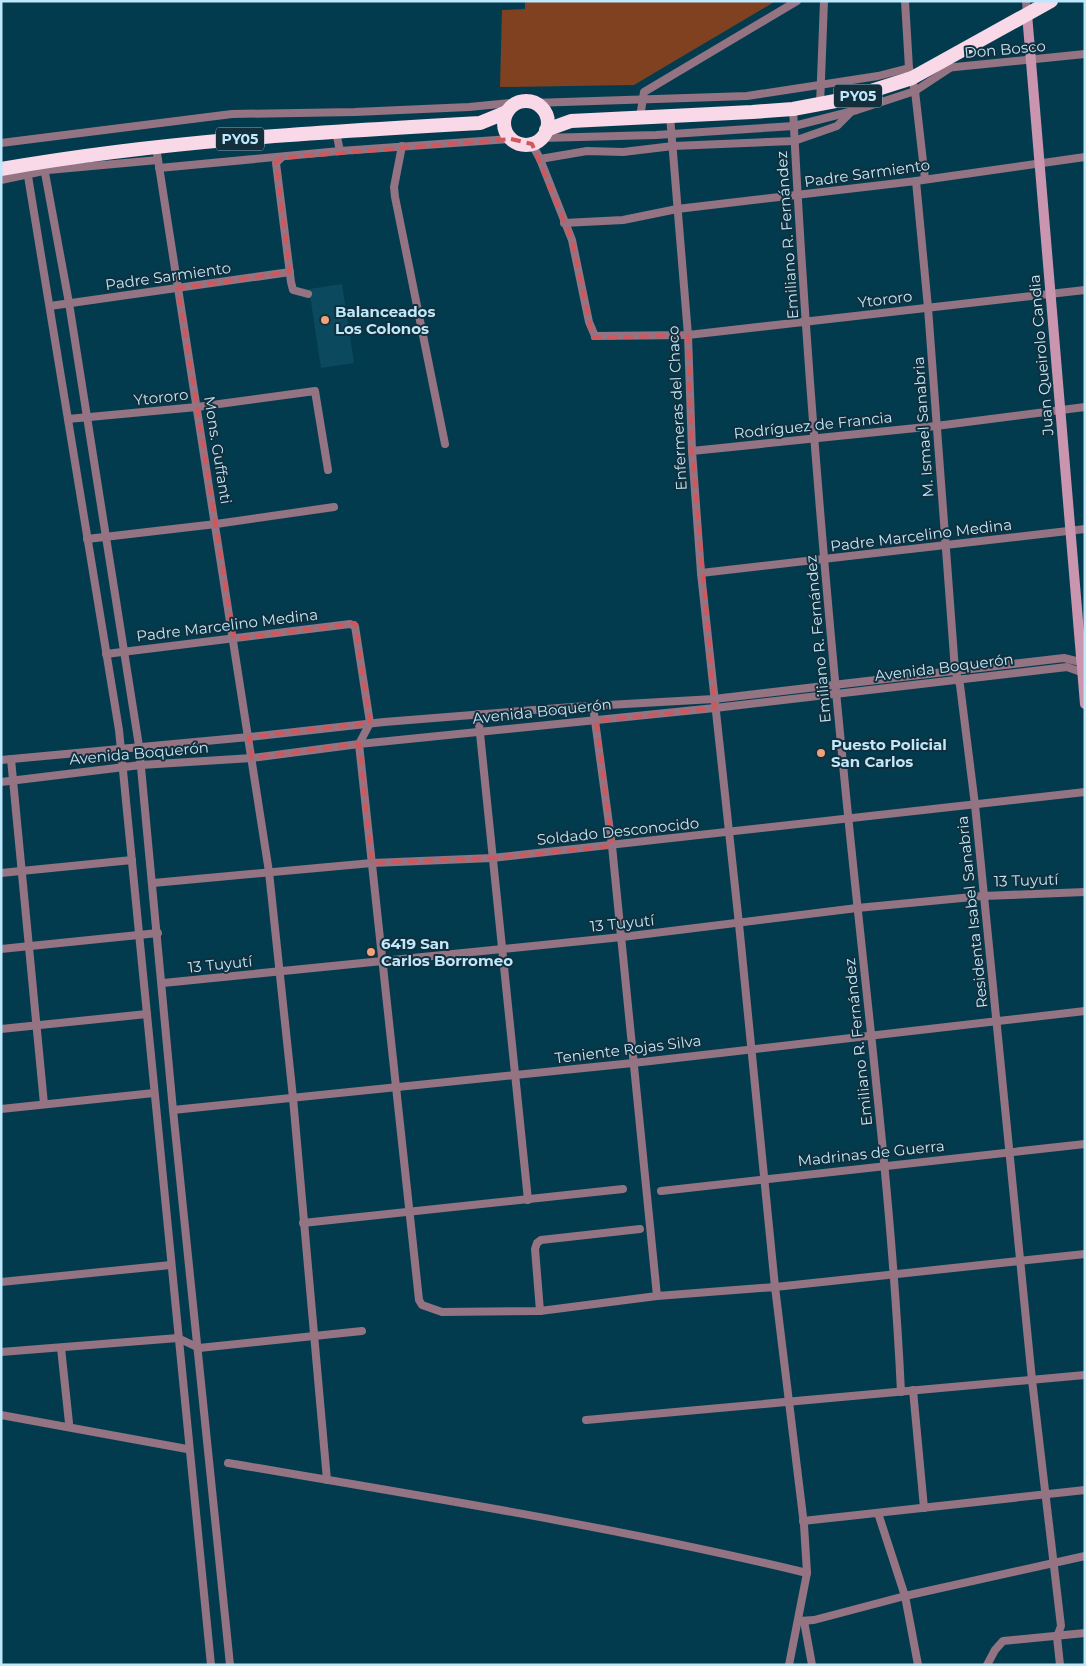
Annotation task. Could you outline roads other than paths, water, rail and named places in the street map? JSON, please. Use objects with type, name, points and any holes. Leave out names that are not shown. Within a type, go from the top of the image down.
[{"type":"highway","name":"PY05","points":[[480,123],[522,144],[570,121],[793,109],[820,105],[868,93],[912,79],[1027,8],[1051,1]]},
{"type":"highway","name":"PY05","points":[[1,169],[27,169],[44,166],[158,158],[336,132],[480,123],[531,104],[570,121]]},
{"type":"highway","points":[[531,104],[547,118],[540,137]]},
{"type":"highway","points":[[507,112],[504,124],[510,137]]},
{"type":"street","points":[[640,117],[644,92],[797,1]]},
{"type":"street","points":[[820,105],[824,1]]},
{"type":"street","name":"M. Ismael Sanabria","points":[[905,1],[921,180],[936,426],[955,670]]},
{"type":"street","name":"Juan Queirolo Candia","points":[[1027,8],[1085,704]]},
{"type":"street","name":"Don Bosco","points":[[928,69],[1031,61],[1085,54]]},
{"type":"street","points":[[564,223],[540,159],[540,137],[672,134],[794,126],[851,112],[912,79],[950,68]]},
{"type":"street","points":[[1,143],[232,114],[383,111],[747,96],[822,83],[878,76],[912,79]]},
{"type":"street","name":"Emiliano R. Fernández","points":[[793,109],[797,196],[824,560],[857,908],[873,1034],[883,1166],[894,1273],[901,1392]]},
{"type":"street","points":[[540,159],[587,151],[623,152],[673,146],[794,141],[837,126],[851,112]]},
{"type":"street","name":"Enfermeras del Chaco","points":[[670,116],[688,334],[692,451],[714,699],[739,924],[775,1287],[804,1521],[807,1572],[802,1621],[789,1665]]},
{"type":"street","points":[[336,132],[340,151]]},
{"type":"street","points":[[158,158],[281,158],[340,151],[510,137]]},
{"type":"street","points":[[402,146],[394,187],[395,197],[445,444]]},
{"type":"street","name":"Padre Sarmiento","points":[[564,223],[623,220],[677,209],[797,196],[1085,157]]},
{"type":"street","name":"Mons. Guffanti","points":[[158,158],[269,872],[278,972],[293,1098],[327,1480]]},
{"type":"street","points":[[281,158],[276,163],[293,290],[308,294]]},
{"type":"street","points":[[44,166],[69,303],[139,746],[163,983],[173,1110],[199,1348],[230,1665]]},
{"type":"street","points":[[1,180],[27,169],[120,748],[211,1665]]},
{"type":"street","name":"Ytororo","points":[[564,223],[572,240],[588,322],[595,336],[688,334],[1085,290]]},
{"type":"street","name":"Padre Sarmiento","points":[[50,306],[290,272]]},
{"type":"street","name":"Ytororo","points":[[68,419],[197,407],[315,391],[328,470]]},
{"type":"street","name":"Rodríguez de Francia","points":[[692,451],[814,440],[1085,406]]},
{"type":"street","points":[[87,539],[216,524],[334,507]]},
{"type":"street","name":"Padre Marcelino Medina","points":[[702,573],[1085,529]]},
{"type":"street","name":"Padre Marcelino Medina","points":[[106,654],[125,650],[234,639],[350,624],[355,626],[370,723]]},
{"type":"street","name":"Avenida Boquerón","points":[[1,760],[249,737],[370,723],[714,699],[1064,658],[1083,666]]},
{"type":"street","name":"Avenida Boquerón","points":[[1,782],[141,765],[252,758],[359,744],[596,721],[1083,666]]},
{"type":"street","name":"Residenta Isabel Sanabria","points":[[955,670],[958,680],[975,805],[1011,1152],[1032,1380],[1061,1626],[1057,1637],[1060,1665]]},
{"type":"street","points":[[593,706],[622,937],[657,1296]]},
{"type":"street","points":[[478,714],[503,949],[514,1076],[522,1127],[528,1200]]},
{"type":"street","points":[[370,723],[359,744],[408,1211],[419,1300],[422,1305],[442,1312],[540,1311],[657,1296],[775,1287],[1085,1254]]},
{"type":"street","points":[[11,759],[44,1104]]},
{"type":"street","name":"Soldado Desconocido","points":[[153,883],[372,863],[492,858],[1085,792]]},
{"type":"street","points":[[1,873],[132,860]]},
{"type":"street","name":"13 Tuyutí","points":[[163,983],[622,937],[857,908],[983,896],[1085,892]]},
{"type":"street","points":[[1,949],[158,933]]},
{"type":"street","name":"Teniente Rojas Silva","points":[[173,1110],[514,1076],[1085,1011]]},
{"type":"street","points":[[1,1029],[147,1014]]},
{"type":"street","points":[[1,1109],[154,1093]]},
{"type":"street","name":"Madrinas de Guerra","points":[[661,1191],[1085,1144]]},
{"type":"street","points":[[303,1223],[623,1189]]},
{"type":"street","points":[[540,1311],[535,1249],[537,1243],[541,1240],[640,1229]]},
{"type":"street","points":[[1,1282],[171,1265]]},
{"type":"street","points":[[1,1352],[178,1338],[199,1348],[362,1331]]},
{"type":"street","points":[[61,1348],[69,1423]]},
{"type":"street","points":[[586,1420],[1085,1375]]},
{"type":"street","points":[[913,1390],[924,1508]]},
{"type":"street","points":[[1,1415],[187,1449]]},
{"type":"street","points":[[228,1463],[567,1523],[752,1559],[807,1572]]},
{"type":"street","points":[[804,1521],[1085,1490]]},
{"type":"street","points":[[878,1513],[906,1596],[918,1665]]},
{"type":"street","points":[[812,1665],[802,1621],[1085,1556]]},
{"type":"street","points":[[987,1665],[995,1650],[1003,1641],[1085,1633]]},
{"type":"place","name":"Balanceados Los Colonos","points":[[325,320]]},
{"type":"place","name":"Puesto Policial San Carlos","points":[[821,753]]},
{"type":"place","name":"6419 San Carlos Borromeo","points":[[371,952]]}]
